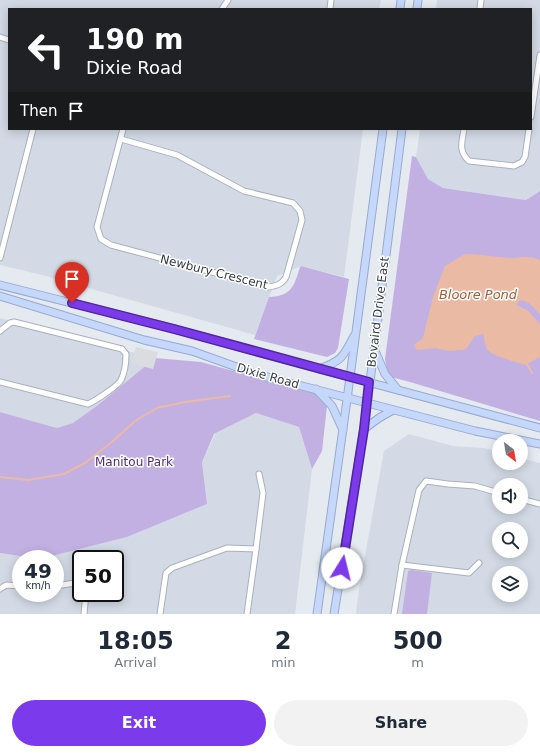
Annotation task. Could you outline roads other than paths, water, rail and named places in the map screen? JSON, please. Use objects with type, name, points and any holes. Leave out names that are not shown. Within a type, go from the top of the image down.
[{"type":"main road","name":"Bovaird Drive East","points":[[317,614],[384,130]]},
{"type":"main road","name":"Bovaird Drive East","points":[[334,614],[364,429],[402,130]]},
{"type":"main road","name":"Dixie Road","points":[[0,285],[174,329],[540,428]]},
{"type":"main road","name":"Dixie Road","points":[[0,296],[144,340],[192,351],[256,374],[475,431],[540,444]]},
{"type":"main road","points":[[319,369],[339,361],[345,353],[356,330]]},
{"type":"main road","points":[[374,349],[385,374],[398,390]]},
{"type":"main road","points":[[316,389],[332,406],[343,431]]},
{"type":"main road","points":[[364,429],[393,410]]},
{"type":"street","points":[[532,110],[540,55]]},
{"type":"street","points":[[0,258],[33,130]]},
{"type":"street","name":"Newbury Crescent","points":[[121,139],[177,155],[244,191],[293,203],[300,211],[302,220],[286,277],[283,282],[276,286],[268,287],[111,245],[101,239],[98,227],[123,130]]},
{"type":"street","points":[[464,130],[461,147],[462,153],[469,161],[512,166],[522,162],[529,130]]},
{"type":"street","points":[[0,331],[10,322],[14,322],[122,349],[126,354],[126,362],[121,381],[95,401],[88,404],[0,382]]},
{"type":"street","points":[[247,614],[263,493],[259,474]]},
{"type":"street","points":[[394,614],[402,565],[419,490],[422,485],[426,481],[475,486],[492,491]]},
{"type":"street","points":[[528,501],[540,504]]},
{"type":"street","points":[[160,614],[166,573],[172,568],[227,548],[256,549]]},
{"type":"street","points":[[402,565],[469,573],[479,564]]},
{"type":"street","points":[[0,589],[6,584],[12,585]]},
{"type":"street","points":[[84,614],[85,602]]},
{"type":"water","name":"Bloore Pond","points":[[465,254],[509,258],[531,257],[540,260],[540,314],[531,304],[525,301],[519,301],[516,305],[527,310],[540,324],[540,357],[525,365],[499,357],[487,349],[483,334],[475,336],[467,348],[463,350],[448,351],[435,348],[417,350],[414,345],[423,338],[433,297],[445,266]]},
{"type":"waterway","points":[[526,362],[532,373]]},
{"type":"waterway","points":[[0,477],[28,480],[64,474],[85,463],[135,421],[157,408],[185,402],[230,396]]},
{"type":"park label","name":"Manitou Park","points":[[134,462]]}]
